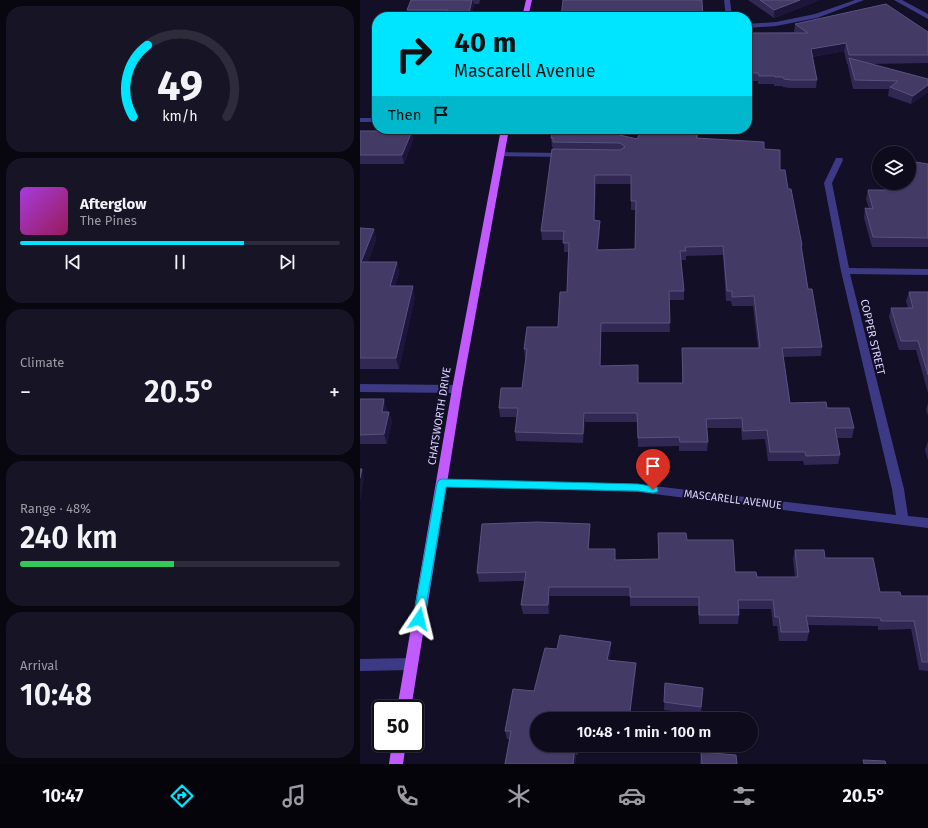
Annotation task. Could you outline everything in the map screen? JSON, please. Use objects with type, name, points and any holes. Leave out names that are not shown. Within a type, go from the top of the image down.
[{"type":"main road","points":[[526,12],[529,0]]},
{"type":"main road","name":"CHATSWORTH DRIVE","points":[[405,700],[457,389],[504,134]]},
{"type":"main road","points":[[396,764],[398,752]]},
{"type":"street","points":[[726,0],[728,12]]},
{"type":"street","points":[[752,26],[776,24],[817,16],[862,0]]},
{"type":"street","points":[[897,0],[928,17]]},
{"type":"street","points":[[360,120],[372,120]]},
{"type":"street","points":[[500,154],[576,155]]},
{"type":"street","name":"COPPER STREET","points":[[838,160],[828,183],[845,271],[898,489],[903,520]]},
{"type":"street","points":[[845,271],[928,272]]},
{"type":"street","points":[[360,388],[457,389]]},
{"type":"street","name":"MASCARELL AVENUE","points":[[442,483],[638,488],[928,523]]},
{"type":"street","points":[[360,665],[411,664]]},
{"type":"building","points":[[411,0],[472,0],[469,12],[447,12],[448,10],[407,10]]},
{"type":"building","points":[[563,0],[702,0],[703,12],[562,12]]},
{"type":"building","points":[[760,0],[800,0],[774,10]]},
{"type":"building","points":[[886,4],[928,32],[928,55],[849,55],[846,43],[811,49],[817,80],[791,80],[775,76],[759,76],[758,73],[752,73],[752,33],[808,33],[795,24]]},
{"type":"building","points":[[849,58],[928,79],[928,85],[913,96],[890,87],[898,81],[855,80]]},
{"type":"building","points":[[360,131],[372,131],[372,134],[411,134],[402,155],[360,155]]},
{"type":"building","points":[[552,134],[615,134],[637,139],[640,134],[697,134],[696,138],[764,142],[764,149],[780,150],[780,170],[785,170],[788,189],[791,189],[802,245],[808,289],[812,289],[822,347],[782,348],[790,403],[826,402],[827,408],[849,408],[854,428],[835,428],[840,455],[806,456],[805,452],[770,452],[767,430],[743,431],[742,418],[706,419],[708,442],[680,442],[679,437],[638,438],[637,413],[584,413],[583,434],[515,432],[518,408],[499,408],[501,388],[522,388],[527,349],[524,349],[527,327],[558,327],[560,292],[567,292],[569,243],[563,243],[564,231],[541,231],[552,149],[620,150],[625,147],[620,143],[553,142],[553,138],[551,138]],"holes":[[[595,175],[631,175],[631,201],[636,201],[635,249],[597,250],[600,221],[594,220]],[[723,246],[727,291],[732,291],[732,297],[754,296],[760,348],[682,348],[683,383],[638,383],[638,365],[600,366],[601,323],[670,323],[669,291],[684,291],[680,251],[686,251],[685,247]]]},
{"type":"building","points":[[916,162],[928,164],[928,238],[873,237],[865,208],[873,209],[868,190],[916,190]]},
{"type":"building","points":[[360,228],[374,229],[361,262],[397,262],[390,286],[413,286],[396,358],[360,358]]},
{"type":"building","points":[[909,292],[928,292],[928,375],[918,341],[901,341],[891,308],[913,308]]},
{"type":"building","points":[[360,399],[384,399],[382,412],[389,412],[384,434],[360,435]]},
{"type":"building","points":[[538,522],[590,524],[588,549],[615,549],[615,560],[659,559],[658,533],[686,533],[687,540],[733,540],[735,572],[756,572],[757,577],[798,577],[795,550],[824,550],[825,558],[873,558],[880,592],[900,592],[901,596],[928,596],[928,662],[922,662],[914,621],[881,621],[880,618],[806,616],[809,632],[781,632],[779,617],[775,617],[773,600],[738,600],[739,615],[699,615],[699,597],[630,597],[630,587],[549,587],[548,605],[521,605],[526,572],[477,573],[482,524]]},
{"type":"building","points":[[560,635],[611,642],[607,660],[636,663],[630,712],[530,712],[530,752],[574,752],[573,764],[505,764],[511,731],[505,731],[513,689],[534,691],[545,648],[557,649]]},
{"type":"building","points":[[665,683],[703,688],[701,707],[664,702]]},
{"type":"building","points":[[701,752],[736,755],[737,764],[702,764]]},
{"type":"building","points":[[863,760],[885,761],[886,764],[864,764]]},
{"type":"route","points":[[419,619],[442,483],[638,488],[653,490]]}]
